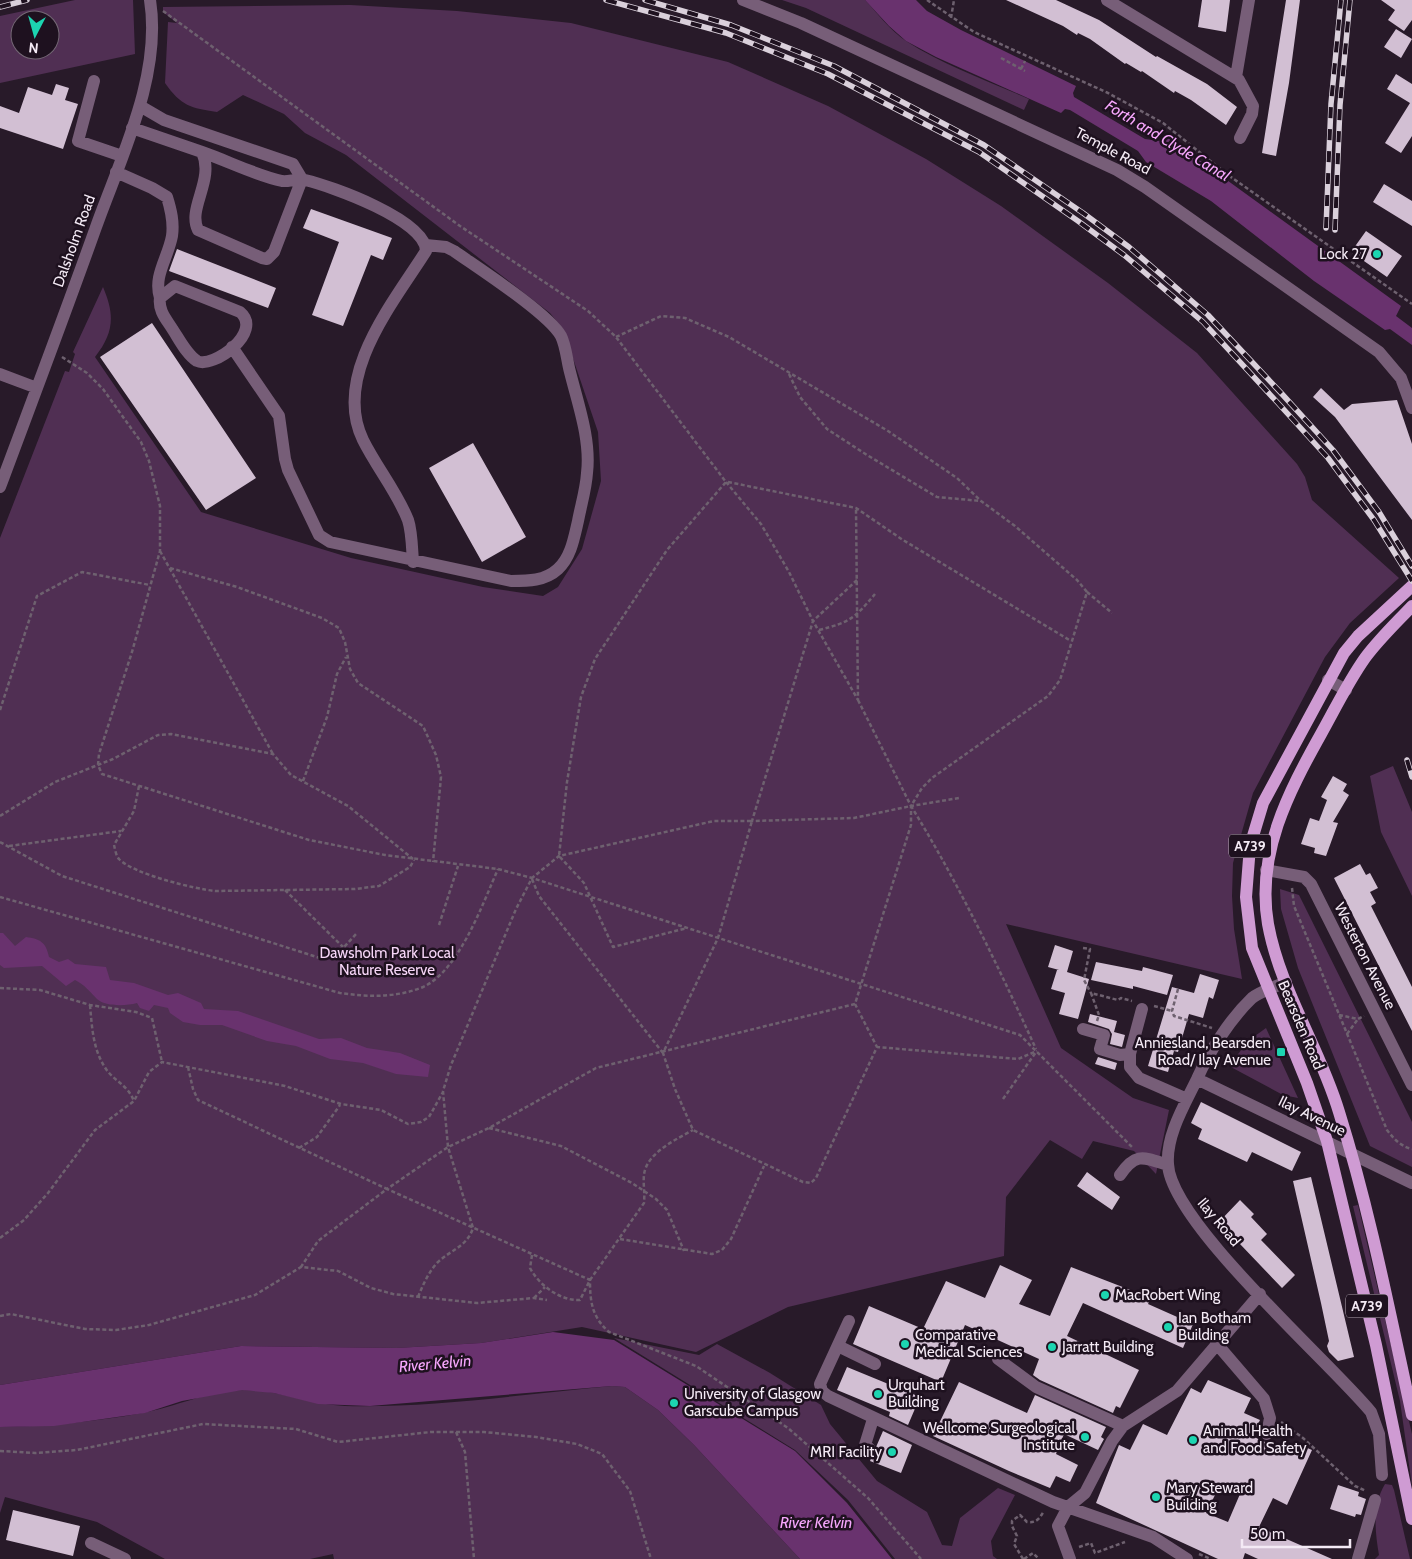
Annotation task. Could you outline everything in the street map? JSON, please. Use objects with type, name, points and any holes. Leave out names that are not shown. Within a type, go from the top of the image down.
[{"type":"main road","name":"Bearsden Road","points":[[1412,586],[1358,636],[1344,653],[1328,680],[1263,803],[1250,846],[1246,897],[1252,948],[1307,1082],[1327,1141],[1376,1345],[1412,1519]]},
{"type":"main road","name":"Bearsden Road","points":[[1412,606],[1365,659],[1346,690],[1285,803],[1276,826],[1266,870],[1268,923],[1286,982],[1328,1078],[1352,1154],[1412,1414]]},
{"type":"street","name":"Temple Road","points":[[743,0],[801,22],[1068,145],[1145,187],[1379,352],[1401,378],[1412,408]]},
{"type":"street","points":[[1107,0],[1243,83],[1252,106],[1252,114],[1240,138]]},
{"type":"street","points":[[1236,77],[1249,0]]},
{"type":"street","name":"Dalsholm Road","points":[[0,488],[140,106],[152,47],[151,5]]},
{"type":"street","points":[[94,81],[78,141],[122,156]]},
{"type":"street","points":[[140,106],[164,120],[293,164],[302,179]]},
{"type":"street","points":[[132,128],[283,181],[302,179],[354,195],[397,218],[422,237],[426,245],[426,251],[395,296],[370,342],[353,397],[357,424],[363,440],[409,522],[413,562]]},
{"type":"street","points":[[202,152],[206,164],[204,184],[194,219],[198,230],[267,259],[274,252],[302,179]]},
{"type":"street","points":[[116,172],[167,197],[173,222],[172,235],[157,281],[162,313],[192,357],[196,360],[211,361],[232,347],[245,335],[246,320],[244,316],[179,286],[170,288],[160,298]]},
{"type":"street","points":[[232,347],[279,416],[285,459],[320,535],[330,542],[413,562],[511,581],[530,581],[545,578],[558,569],[568,556],[588,472],[588,457],[579,409],[561,336],[527,304],[454,251],[446,247],[426,245]]},
{"type":"street","points":[[165,260],[164,269],[170,288]]},
{"type":"street","points":[[0,374],[37,388]]},
{"type":"street","points":[[1328,680],[1346,690]]},
{"type":"street","points":[[1266,870],[1299,876]]},
{"type":"street","name":"Westerton Avenue","points":[[1299,876],[1311,884],[1412,1086]]},
{"type":"street","name":"Ilay Road","points":[[1286,982],[1253,998],[1209,1052],[1187,1099],[1170,1144],[1168,1165],[1172,1184],[1188,1212],[1260,1294],[1371,1412],[1379,1434],[1382,1475]]},
{"type":"street","points":[[1144,1006],[1130,1054],[1130,1068],[1139,1078],[1187,1099]]},
{"type":"street","points":[[1083,1029],[1104,1035],[1100,1048],[1120,1055],[1130,1054]]},
{"type":"street","name":"Ilay Avenue","points":[[1196,1079],[1412,1183]]},
{"type":"street","points":[[1120,1176],[1129,1162],[1142,1157],[1168,1165]]},
{"type":"street","points":[[1070,1559],[1058,1526],[1068,1507],[1085,1493],[1112,1441],[1123,1426],[1177,1391],[1216,1343],[1260,1294]]},
{"type":"street","points":[[850,1321],[820,1384],[822,1391],[828,1396],[873,1419],[1053,1502],[1165,1542],[1188,1559]]},
{"type":"street","points":[[1216,1343],[1264,1399],[1270,1418],[1267,1434]]},
{"type":"street","points":[[838,1346],[875,1364]]},
{"type":"street","points":[[998,1359],[1036,1387],[1123,1426]]},
{"type":"street","points":[[869,1448],[865,1445],[873,1419]]},
{"type":"street","points":[[1358,1559],[1372,1496]]},
{"type":"street","points":[[90,1543],[125,1559]]},
{"type":"path","points":[[927,0],[974,32],[1151,116],[1228,175],[1412,304]]},
{"type":"path","points":[[951,18],[954,0]]},
{"type":"path","points":[[151,5],[165,11],[460,226],[588,311],[616,337],[726,482],[761,524],[858,700],[911,806],[944,859],[987,943],[1037,1050]]},
{"type":"path","points":[[1001,58],[1023,70],[1025,61]]},
{"type":"path","points":[[616,337],[660,316],[685,318],[729,337],[888,431],[958,478],[982,501],[1015,526],[1077,580],[1086,592],[1112,613]]},
{"type":"path","points":[[51,353],[74,363],[87,373],[102,389],[141,442],[149,461],[160,506],[160,551],[99,754],[98,765],[102,774],[309,840],[414,860],[498,870],[532,878],[1020,1035],[1142,1157]]},
{"type":"path","points":[[788,373],[800,398],[828,428],[859,450],[937,497],[982,501]]},
{"type":"path","points":[[726,482],[856,508],[902,540],[1072,641]]},
{"type":"path","points":[[688,928],[613,947],[584,883],[559,856],[567,782],[581,697],[595,659],[667,550],[726,482]]},
{"type":"path","points":[[856,508],[858,700]]},
{"type":"path","points":[[160,551],[274,754],[291,775],[348,806],[414,860]]},
{"type":"path","points":[[170,568],[237,587],[322,618],[339,628],[350,669],[358,683],[423,726],[436,754],[441,777],[433,862]]},
{"type":"path","points":[[0,710],[37,596],[82,572],[150,585]]},
{"type":"path","points":[[663,1053],[718,938],[813,621],[857,580]]},
{"type":"path","points":[[877,1047],[855,1004],[911,825],[911,806],[922,788],[932,778],[1048,696],[1060,680],[1086,592]]},
{"type":"path","points":[[819,630],[847,622],[857,615],[875,594]]},
{"type":"path","points":[[303,781],[327,717],[337,674],[347,656]]},
{"type":"path","points":[[0,816],[55,782],[113,760],[158,735],[171,734],[274,754]]},
{"type":"path","points":[[139,786],[134,811],[121,830],[114,845],[118,858],[129,866],[193,889],[215,891],[355,890],[379,886],[410,867],[414,860]]},
{"type":"path","points":[[0,1238],[24,1220],[48,1193],[95,1130],[134,1101],[148,1072],[162,1062],[285,1086],[341,1104],[381,1110],[408,1124],[420,1122],[429,1117],[444,1090],[454,1056],[516,909],[532,878],[559,856],[714,821],[854,818],[959,798]]},
{"type":"path","points":[[7,846],[121,830]]},
{"type":"path","points":[[0,842],[62,876],[320,958],[335,957],[356,934]]},
{"type":"path","points":[[439,925],[458,866]]},
{"type":"path","points":[[0,897],[340,993],[381,996],[402,994],[425,986],[446,968],[476,920],[498,870]]},
{"type":"path","points":[[1299,876],[1291,891],[1294,906],[1386,1130],[1394,1139],[1412,1149]]},
{"type":"path","points":[[532,878],[538,896],[663,1053],[675,1089],[693,1130],[764,1166],[803,1182],[811,1183],[816,1178],[877,1047]]},
{"type":"path","points":[[284,890],[343,947]]},
{"type":"path","points":[[1083,948],[1090,949],[1084,980],[1099,1015]]},
{"type":"path","points":[[0,988],[40,990],[90,1005],[136,1012],[152,1018],[162,1062]]},
{"type":"path","points":[[1178,989],[1172,1011],[1174,1016],[1208,1026]]},
{"type":"path","points":[[1091,993],[1172,1011]]},
{"type":"path","points":[[0,1316],[11,1314],[85,1329],[116,1330],[149,1325],[255,1295],[301,1267],[318,1241],[387,1189],[448,1147],[489,1128],[596,1068],[663,1053],[855,1004]]},
{"type":"path","points":[[90,1005],[94,1045],[106,1070],[129,1089],[134,1101]]},
{"type":"path","points":[[1347,1035],[1358,1019],[1374,1010]]},
{"type":"path","points":[[1339,1015],[1358,1019]]},
{"type":"path","points":[[877,1047],[1018,1059],[1037,1050]]},
{"type":"path","points":[[1003,1099],[1037,1050]]},
{"type":"path","points":[[188,1067],[193,1089],[198,1100],[387,1189],[590,1280]]},
{"type":"path","points":[[418,1297],[425,1279],[436,1264],[450,1252],[463,1245],[470,1238],[473,1228],[448,1147],[444,1090]]},
{"type":"path","points":[[299,1148],[317,1137],[341,1104]]},
{"type":"path","points":[[489,1128],[561,1146],[646,1192],[667,1210],[684,1250]]},
{"type":"path","points":[[532,1254],[530,1268],[545,1287],[571,1300],[580,1300],[590,1280],[644,1203],[646,1192],[644,1174],[651,1160],[671,1142],[693,1130]]},
{"type":"path","points":[[620,1239],[712,1254],[722,1250],[730,1239],[764,1166]]},
{"type":"path","points":[[301,1267],[338,1271],[371,1288],[393,1294],[477,1303],[534,1298],[547,1300]]},
{"type":"path","points":[[590,1280],[590,1304],[599,1323],[609,1332],[696,1366],[788,1428],[868,1498],[921,1559]]},
{"type":"path","points":[[534,1298],[545,1287]]},
{"type":"path","points":[[1270,1418],[1288,1425],[1355,1486],[1372,1496]]},
{"type":"path","points":[[0,1451],[35,1453],[77,1450],[203,1424],[296,1429],[338,1442],[431,1432],[536,1437],[577,1444],[602,1454],[630,1491],[650,1559]]},
{"type":"path","points":[[456,1432],[465,1452],[474,1559]]},
{"type":"path","points":[[1039,1559],[1033,1553],[1024,1559],[1014,1544],[1017,1536],[1012,1526],[1012,1521],[1020,1515],[1027,1522],[1035,1522],[1053,1502]]},
{"type":"path","points":[[1091,1543],[1095,1553],[1128,1541]]},
{"type":"green space","points":[[75,0],[133,0],[135,54],[0,83],[0,16],[10,14],[10,60],[60,60],[60,10],[28,10]]},
{"type":"green space","points":[[782,0],[865,0],[895,32],[920,50],[1029,99],[1024,110],[806,8]]},
{"type":"green space","name":"Dawsholm Park Local Nature Reserve","points":[[350,5],[457,11],[571,23],[728,62],[828,106],[926,159],[1001,206],[1108,283],[1197,353],[1297,464],[1305,477],[1312,500],[1399,578],[1350,623],[1325,657],[1253,793],[1233,863],[1234,929],[1242,979],[1006,924],[1061,1048],[1133,1098],[1169,1110],[1156,1174],[1134,1151],[1093,1141],[1082,1159],[1050,1140],[1006,1197],[1004,1256],[788,1307],[696,1352],[582,1327],[481,1343],[397,1348],[241,1346],[0,1385],[0,538],[65,371],[69,372],[75,354],[73,352],[103,287],[111,315],[111,324],[106,340],[95,357],[201,512],[351,558],[483,587],[543,596],[558,587],[582,549],[601,481],[598,432],[563,329],[550,313],[346,155],[305,133],[284,114],[243,95],[217,112],[200,109],[187,105],[176,97],[165,83],[168,22],[177,23],[163,12],[163,7]]},
{"type":"green space","points":[[1393,766],[1412,812],[1412,896],[1381,832],[1370,776]]},
{"type":"green space","points":[[1280,889],[1299,895],[1412,1122],[1412,1167],[1370,1146],[1298,968],[1281,909]]},
{"type":"green space","points":[[1266,1028],[1298,1098],[1283,1095],[1229,1066],[1248,1041]]},
{"type":"green space","points":[[1358,1205],[1412,1434],[1412,1486],[1400,1401],[1353,1206]]},
{"type":"green space","points":[[614,1338],[699,1355],[717,1344],[770,1373],[821,1405],[830,1424],[877,1481],[927,1512],[942,1545],[952,1546],[960,1518],[998,1488],[1015,1495],[991,1541],[993,1556],[997,1559],[895,1559],[848,1500],[795,1450]]},
{"type":"green space","points":[[612,1386],[625,1387],[658,1410],[694,1445],[800,1559],[334,1559],[333,1554],[310,1559],[165,1559],[97,1522],[5,1497],[0,1513],[0,1427],[36,1426],[107,1419],[155,1410],[216,1393],[241,1390],[268,1392],[332,1405],[378,1406],[445,1403]]},
{"type":"green space","points":[[1385,1484],[1392,1485],[1394,1490],[1410,1559],[1375,1559],[1379,1555],[1376,1537],[1376,1510]]},
{"type":"water","name":"Forth and Clyde Canal","points":[[865,0],[916,0],[927,11],[961,30],[1076,86],[1073,93],[1074,97],[1145,139],[1159,141],[1166,136],[1401,306],[1396,316],[1412,328],[1412,345],[1390,329],[1385,330],[1314,281],[1211,201],[1146,162],[1138,151],[1070,110],[1065,109],[1061,113],[936,57],[906,41]]},
{"type":"water","points":[[0,933],[3,933],[15,946],[26,937],[35,939],[42,942],[49,957],[59,962],[68,959],[75,964],[106,967],[110,980],[134,983],[168,995],[178,993],[201,1003],[204,1009],[238,1011],[319,1039],[341,1038],[367,1048],[400,1053],[430,1065],[428,1077],[396,1074],[363,1063],[330,1059],[296,1046],[267,1041],[222,1025],[200,1025],[183,1022],[170,1013],[168,1008],[154,1005],[149,1011],[140,1008],[137,1003],[111,1005],[101,1002],[75,980],[66,986],[42,966],[4,968],[0,965]]},
{"type":"water","name":"River Kelvin","points":[[553,1332],[614,1340],[795,1451],[847,1503],[892,1559],[800,1559],[694,1445],[658,1410],[625,1387],[612,1386],[370,1406],[318,1404],[274,1393],[242,1390],[182,1401],[145,1413],[54,1426],[0,1427],[0,1385],[241,1346],[397,1348],[481,1343]]},
{"type":"building","points":[[1006,0],[1056,0],[1099,20],[1156,57],[1207,84],[1237,107],[1226,125],[1191,100],[1175,91],[1174,93],[1142,71],[1125,64],[1090,39],[1078,33],[1077,35],[1063,26]]},
{"type":"building","points":[[1202,0],[1230,0],[1226,32],[1198,27]]},
{"type":"building","points":[[1286,0],[1300,0],[1289,83],[1276,156],[1262,153]]},
{"type":"building","points":[[1381,0],[1412,0],[1412,20],[1404,31],[1388,20],[1395,10]]},
{"type":"building","points":[[1396,29],[1412,39],[1401,58],[1384,47]]},
{"type":"building","points":[[1396,74],[1412,84],[1412,136],[1401,153],[1385,143],[1410,103],[1387,89]]},
{"type":"building","points":[[56,84],[69,88],[65,100],[78,104],[63,149],[0,128],[0,106],[19,113],[28,87],[52,95]]},
{"type":"building","points":[[1384,184],[1412,201],[1412,226],[1373,202]]},
{"type":"building","points":[[311,209],[392,238],[383,260],[371,255],[343,326],[312,315],[339,242],[303,228]]},
{"type":"building","name":"Lock 27","points":[[1366,231],[1402,256],[1387,277],[1351,252]]},
{"type":"building","points":[[177,249],[276,288],[268,308],[169,271]]},
{"type":"building","points":[[152,323],[256,478],[206,510],[100,357]]},
{"type":"building","points":[[1321,388],[1344,410],[1352,404],[1397,400],[1412,444],[1412,520],[1335,417],[1313,397]]},
{"type":"building","points":[[473,443],[526,537],[482,562],[429,468]]},
{"type":"building","points":[[1333,776],[1347,784],[1343,791],[1349,795],[1333,822],[1338,823],[1326,856],[1314,853],[1315,848],[1301,844],[1310,818],[1319,821],[1327,800],[1321,797]]},
{"type":"building","points":[[1360,864],[1366,875],[1370,873],[1378,888],[1370,892],[1376,903],[1371,906],[1412,987],[1412,1031],[1334,878]]},
{"type":"building","points":[[1055,945],[1073,951],[1067,972],[1089,979],[1078,1019],[1059,1014],[1065,993],[1051,989],[1057,970],[1059,970],[1048,967]]},
{"type":"building","points":[[1096,962],[1142,971],[1143,967],[1173,975],[1167,995],[1133,986],[1133,989],[1091,980]]},
{"type":"building","points":[[1200,974],[1219,980],[1213,999],[1209,997],[1203,1018],[1189,1014],[1178,1052],[1174,1051],[1168,1072],[1148,1066],[1172,987],[1194,993]]},
{"type":"building","points":[[1090,1014],[1117,1021],[1114,1032],[1125,1035],[1122,1047],[1110,1044],[1112,1034],[1109,1029],[1088,1022]]},
{"type":"building","points":[[1098,1057],[1117,1063],[1115,1070],[1095,1064]]},
{"type":"building","points":[[1201,1102],[1301,1152],[1292,1171],[1252,1152],[1247,1162],[1198,1139],[1202,1129],[1191,1123]]},
{"type":"building","points":[[1087,1172],[1120,1197],[1112,1210],[1077,1186]]},
{"type":"building","points":[[1311,1177],[1354,1357],[1338,1361],[1329,1352],[1327,1346],[1329,1341],[1293,1181]]},
{"type":"building","points":[[1240,1200],[1254,1214],[1251,1217],[1267,1234],[1261,1240],[1295,1275],[1282,1288],[1219,1222]]},
{"type":"building","points":[[1000,1265],[1032,1280],[1019,1304],[1050,1316],[1071,1267],[1151,1298],[1148,1304],[1193,1324],[1183,1348],[1083,1303],[1067,1336],[1139,1370],[1120,1408],[1116,1406],[1113,1413],[1040,1380],[1033,1375],[1039,1359],[965,1325],[941,1382],[853,1344],[869,1306],[923,1329],[946,1281],[985,1298]]},
{"type":"building","name":"Urquhart Building","points":[[847,1367],[920,1397],[908,1425],[889,1416],[890,1412],[837,1390]]},
{"type":"building","points":[[1208,1380],[1251,1398],[1244,1413],[1260,1420],[1252,1436],[1293,1455],[1298,1444],[1312,1450],[1287,1505],[1273,1498],[1259,1527],[1332,1559],[1258,1559],[1245,1553],[1243,1559],[1218,1559],[1096,1503],[1119,1445],[1130,1450],[1143,1424],[1167,1435],[1191,1388],[1201,1393]],"holes":[[[1220,1485],[1240,1494],[1228,1522],[1206,1513]]]},
{"type":"building","points":[[959,1382],[1027,1413],[1035,1395],[1106,1427],[1101,1437],[1104,1439],[1098,1450],[1064,1434],[1056,1454],[1078,1465],[1070,1482],[1056,1476],[1050,1488],[933,1436]]},
{"type":"building","name":"MRI Facility","points":[[883,1431],[912,1445],[901,1473],[870,1461]]},
{"type":"building","points":[[1338,1485],[1359,1492],[1358,1496],[1366,1499],[1361,1515],[1356,1514],[1355,1517],[1330,1509]]},
{"type":"building","points":[[13,1510],[80,1526],[73,1556],[6,1540]]},
{"type":"railway","points":[[0,7],[27,0]]},
{"type":"railway","points":[[606,0],[726,33],[828,74],[979,152],[1078,221],[1124,255],[1203,322],[1328,458],[1374,520],[1412,581]]},
{"type":"railway","points":[[645,0],[731,25],[834,66],[984,145],[1083,213],[1129,247],[1208,315],[1282,394],[1333,450],[1379,512],[1412,566]]},
{"type":"railway","points":[[1326,228],[1331,104],[1341,0]]},
{"type":"railway","points":[[1335,230],[1340,105],[1350,0]]},
{"type":"railway","points":[[1407,760],[1412,777]]},
{"type":"place","name":"Lock 27","points":[[1377,254]]},
{"type":"place","name":"Anniesland, Bearsden Road/ Ilay Avenue","points":[[1281,1052]]},
{"type":"place","name":"MacRobert Wing","points":[[1105,1295]]},
{"type":"place","name":"Ian Botham Building","points":[[1168,1327]]},
{"type":"place","name":"Comparative Medical Sciences","points":[[905,1344]]},
{"type":"place","name":"Jarratt Building","points":[[1052,1347]]},
{"type":"place","name":"Urquhart Building","points":[[878,1394]]},
{"type":"place","name":"University of Glasgow Garscube Campus","points":[[674,1403]]},
{"type":"place","name":"Wellcome Surgeological Institute","points":[[1085,1437]]},
{"type":"place","name":"Animal Health and Food Safety","points":[[1193,1440]]},
{"type":"place","name":"MRI Facility","points":[[892,1452]]},
{"type":"place","name":"Mary Steward Building","points":[[1156,1497]]}]
